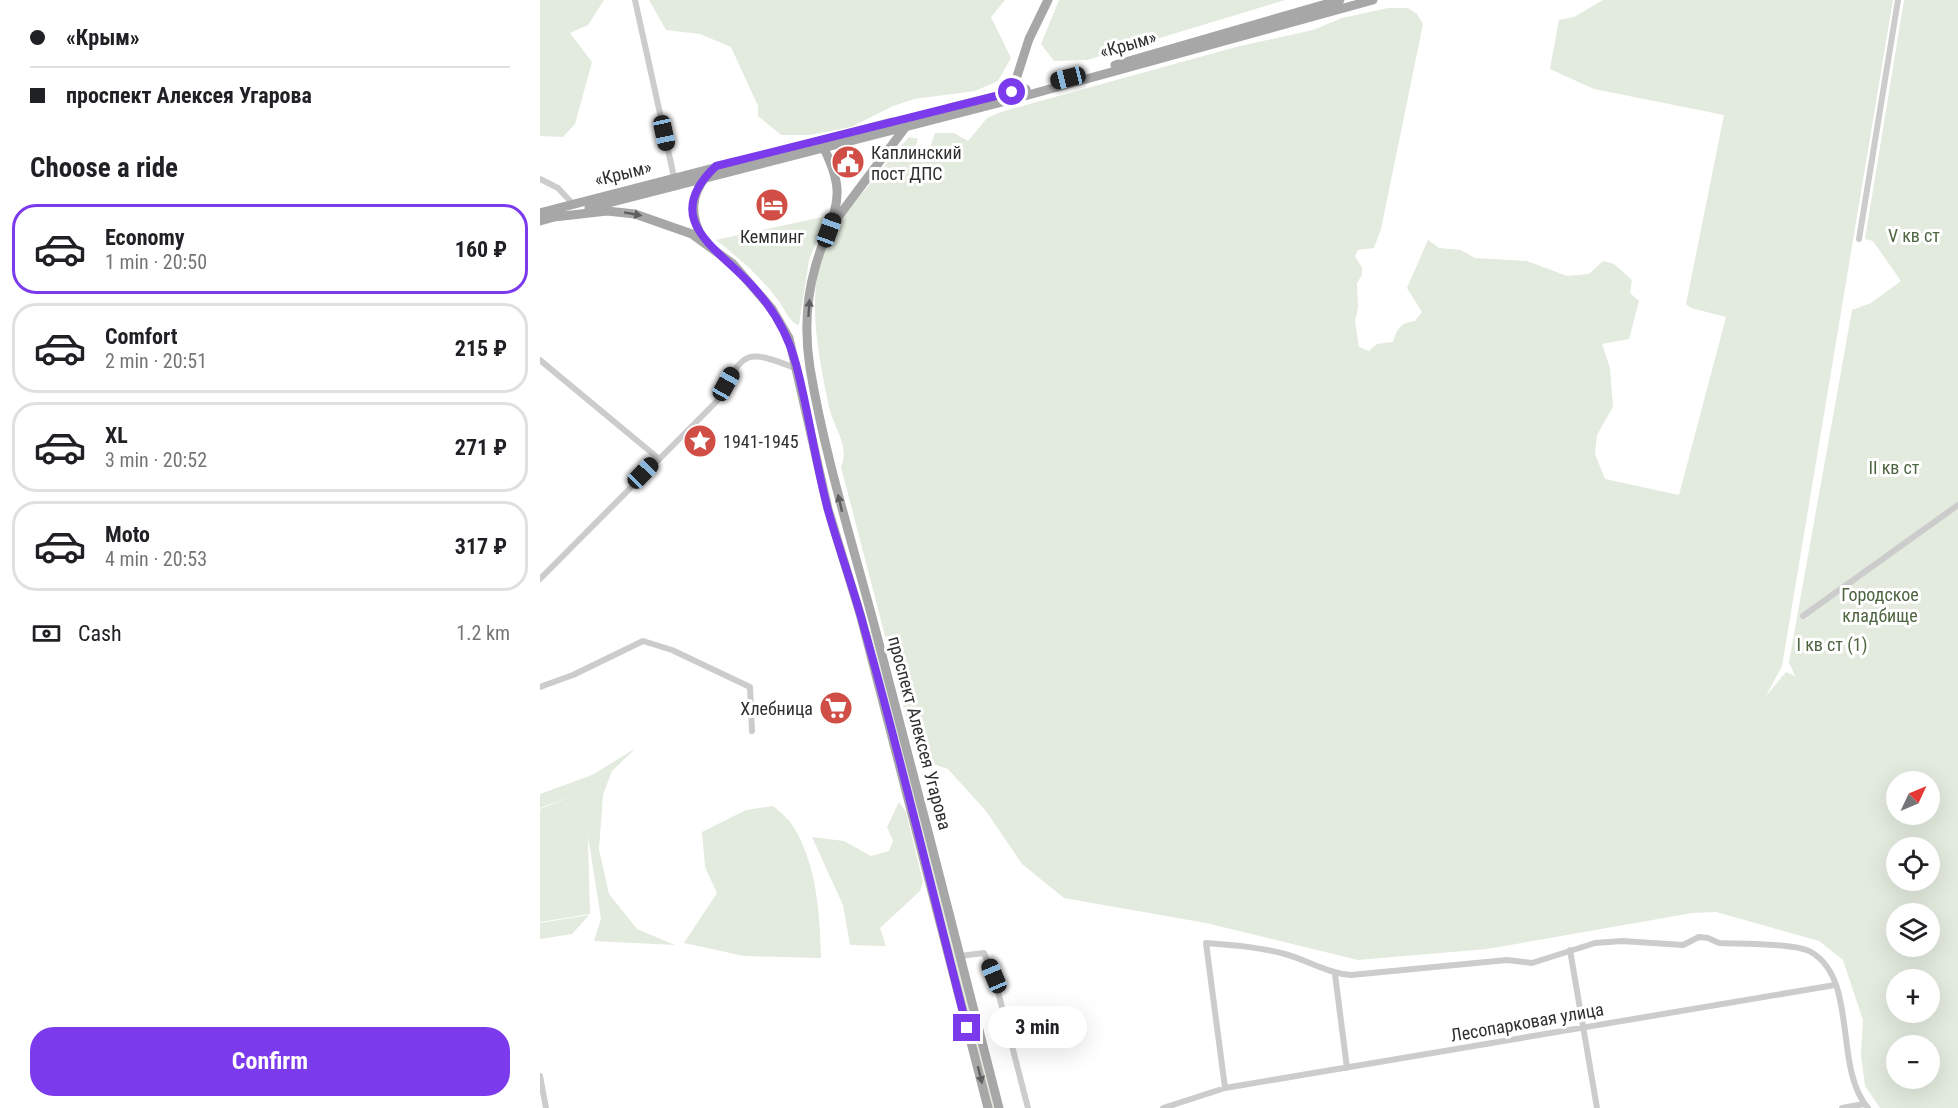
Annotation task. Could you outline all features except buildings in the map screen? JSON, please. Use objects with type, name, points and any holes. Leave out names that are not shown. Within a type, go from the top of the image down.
[{"type":"main road","points":[[1013,95],[1029,39],[1048,0]]},
{"type":"main road","name":"«Крым»","points":[[540,213],[716,166],[907,125],[1340,0]]},
{"type":"main road","name":"«Крым»","points":[[554,217],[822,144],[1373,0]]},
{"type":"main road","points":[[829,230],[907,125]]},
{"type":"main road","name":"проспект Алексея Угарова","points":[[822,144],[836,171],[838,196],[814,272],[809,302],[810,366],[842,514],[872,614],[999,1108]]},
{"type":"main road","points":[[704,241],[693,218],[693,204],[706,176],[716,166]]},
{"type":"main road","name":"проспект Алексея Угарова","points":[[554,217],[607,211],[635,214],[680,228],[704,241],[733,264],[771,309],[789,338],[798,369],[828,509],[861,617],[988,1108]]},
{"type":"main road","points":[[540,221],[554,217]]},
{"type":"main road","points":[[798,369],[810,366]]},
{"type":"main road","points":[[861,617],[872,614]]},
{"type":"street","points":[[635,0],[674,177]]},
{"type":"street","points":[[1859,239],[1899,0]]},
{"type":"street","points":[[540,179],[558,188],[572,203]]},
{"type":"street","points":[[540,579],[717,401],[735,368],[748,357],[757,354],[798,369]]},
{"type":"street","points":[[540,360],[658,458]]},
{"type":"street","points":[[1803,616],[1958,505]]},
{"type":"street","points":[[540,687],[643,641],[672,650],[750,687],[752,731]]},
{"type":"street","points":[[1225,1089],[1206,943],[1249,946],[1287,954],[1335,974],[1351,975],[1507,960],[1532,963],[1595,943],[1622,941],[1683,945],[1699,937],[1708,938],[1719,944],[1797,947],[1810,951],[1823,962],[1841,1002],[1850,1064],[1866,1106],[1842,1108]]},
{"type":"street","points":[[1570,950],[1597,1108]]},
{"type":"street","points":[[960,956],[984,953],[994,976],[1028,1108]]},
{"type":"street","points":[[1335,974],[1347,1068]]},
{"type":"street","name":"Лесопарковая улица","points":[[1163,1108],[1225,1089],[1835,985]]},
{"type":"street","points":[[540,1076],[546,1108]]},
{"type":"green space","points":[[540,0],[604,0],[588,25],[570,33],[592,62],[575,124],[563,137],[540,136]]},
{"type":"green space","points":[[649,0],[1005,0],[991,17],[1011,58],[998,81],[975,91],[914,99],[893,106],[851,127],[810,135],[781,135],[758,116],[758,106],[731,47],[700,34],[666,30]]},
{"type":"green space","points":[[1059,0],[1285,0],[1087,60],[1054,61],[1041,44]]},
{"type":"green space","points":[[1603,0],[1893,0],[1782,666],[1766,696],[1786,672],[1795,676],[1789,662],[1852,310],[1871,303],[1901,281],[1873,241],[1865,239],[1904,0],[1958,0],[1958,1108],[1880,1108],[1865,1086],[1861,1055],[1863,1020],[1843,960],[1819,941],[1716,912],[1692,913],[1487,949],[1358,960],[1206,923],[1064,898],[1022,864],[986,811],[948,769],[921,760],[915,751],[841,467],[844,451],[829,407],[820,362],[815,315],[818,269],[835,225],[909,137],[918,139],[915,148],[927,157],[935,133],[954,133],[968,141],[987,118],[1001,112],[1236,47],[1313,30],[1342,18],[1388,8],[1408,8],[1417,14],[1423,24],[1381,229],[1374,248],[1358,250],[1355,256],[1362,268],[1362,275],[1357,283],[1358,308],[1355,321],[1359,347],[1369,351],[1377,344],[1393,342],[1400,327],[1415,321],[1422,312],[1407,288],[1428,240],[1439,248],[1461,250],[1475,258],[1527,261],[1567,276],[1589,274],[1603,261],[1614,264],[1632,280],[1630,293],[1639,301],[1629,339],[1602,344],[1610,368],[1613,407],[1597,435],[1595,454],[1605,479],[1679,495],[1726,317],[1691,308],[1686,304],[1724,115],[1594,89],[1550,69],[1559,20],[1574,17]]},
{"type":"green space","points":[[827,216],[809,260],[799,325],[790,318],[757,276],[716,240]]},
{"type":"green space","points":[[871,628],[996,1108],[992,1108],[870,632]]},
{"type":"green space","points":[[636,748],[612,771],[603,795],[599,849],[609,894],[637,929],[675,945],[594,941],[601,919],[589,842],[582,820],[588,840],[590,914],[540,922],[540,809],[575,795],[540,808],[540,794],[592,775]]},
{"type":"green space","points":[[899,802],[906,812],[923,882],[920,891],[880,928],[886,946],[850,945],[843,905],[812,837],[844,841],[871,856],[889,851],[893,841],[887,827]]},
{"type":"green space","points":[[773,806],[791,823],[807,857],[816,890],[821,958],[744,956],[684,943],[717,893],[705,867],[702,832],[746,810]]},
{"type":"green space","points":[[589,915],[572,934],[540,939],[540,923]]},
{"type":"place","name":"Каплинский пост ДПС","points":[[848,162]]},
{"type":"place","name":"Кемпинг","points":[[772,205]]},
{"type":"place","name":"1941-1945","points":[[700,441]]},
{"type":"place","name":"Хлебница","points":[[836,708]]},
{"type":"route","points":[[967,1028],[861,617],[828,509],[798,369],[789,338],[755,289],[733,264],[704,241],[695,226],[693,204],[702,181],[716,166],[1012,92]]},
{"type":"park label","name":"V кв ст","points":[[1914,235]]},
{"type":"park label","name":"II кв ст","points":[[1894,467]]},
{"type":"park label","name":"Городское кладбище","points":[[1880,604]]},
{"type":"park label","name":"I кв ст (1)","points":[[1832,644]]}]
